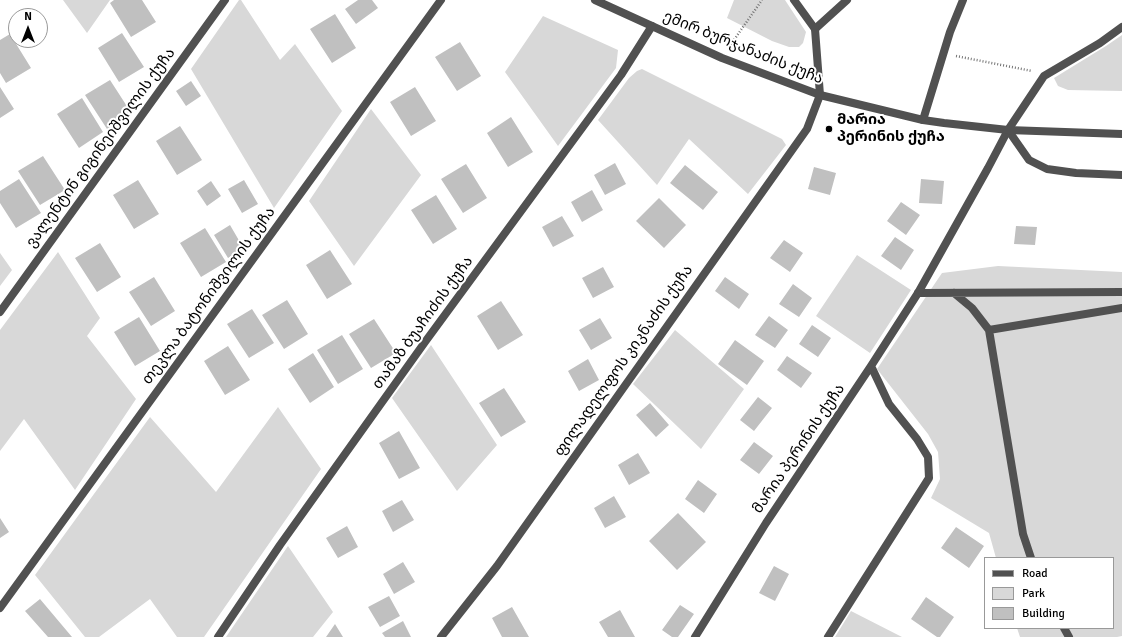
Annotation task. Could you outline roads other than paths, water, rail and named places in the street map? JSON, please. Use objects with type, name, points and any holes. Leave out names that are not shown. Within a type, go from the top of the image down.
[{"type":"street","name":"ვალენტინ გიგინეიშვილის ქუჩა","points":[[0,312],[225,0]]},
{"type":"street","name":"თეკლა ბატონიშვილის ქუჩა","points":[[0,608],[441,0]]},
{"type":"street","name":"ემირ ბურჯანაძის ქუჩა","points":[[596,0],[722,58],[820,95],[923,120],[1008,130],[1122,134]]},
{"type":"street","points":[[794,0],[815,29],[820,95]]},
{"type":"street","points":[[815,29],[846,0]]},
{"type":"street","points":[[923,120],[950,32],[963,0]]},
{"type":"street","name":"თამაზ ბუაჩიძის ქუჩა","points":[[218,637],[280,545],[621,75],[652,26]]},
{"type":"street","name":"მარია პერინის ქუჩა","points":[[696,637],[766,523],[918,293],[1008,130],[1044,76],[1100,43],[1122,27]]},
{"type":"street","name":"ფილადელფოს კიკნაძის ქუჩა","points":[[442,637],[497,566],[596,424],[807,128],[820,95]]},
{"type":"street","points":[[1008,130],[1029,160],[1047,170],[1122,175]]},
{"type":"street","points":[[918,293],[1122,292]]},
{"type":"street","points":[[954,293],[972,308],[989,330],[1023,534],[1031,557]]},
{"type":"street","points":[[989,330],[1122,308]]},
{"type":"street","points":[[828,637],[929,478],[928,457],[917,439],[889,404],[871,366]]},
{"type":"place","name":"მარია პერინის ქუჩა","points":[[829,129]]}]
